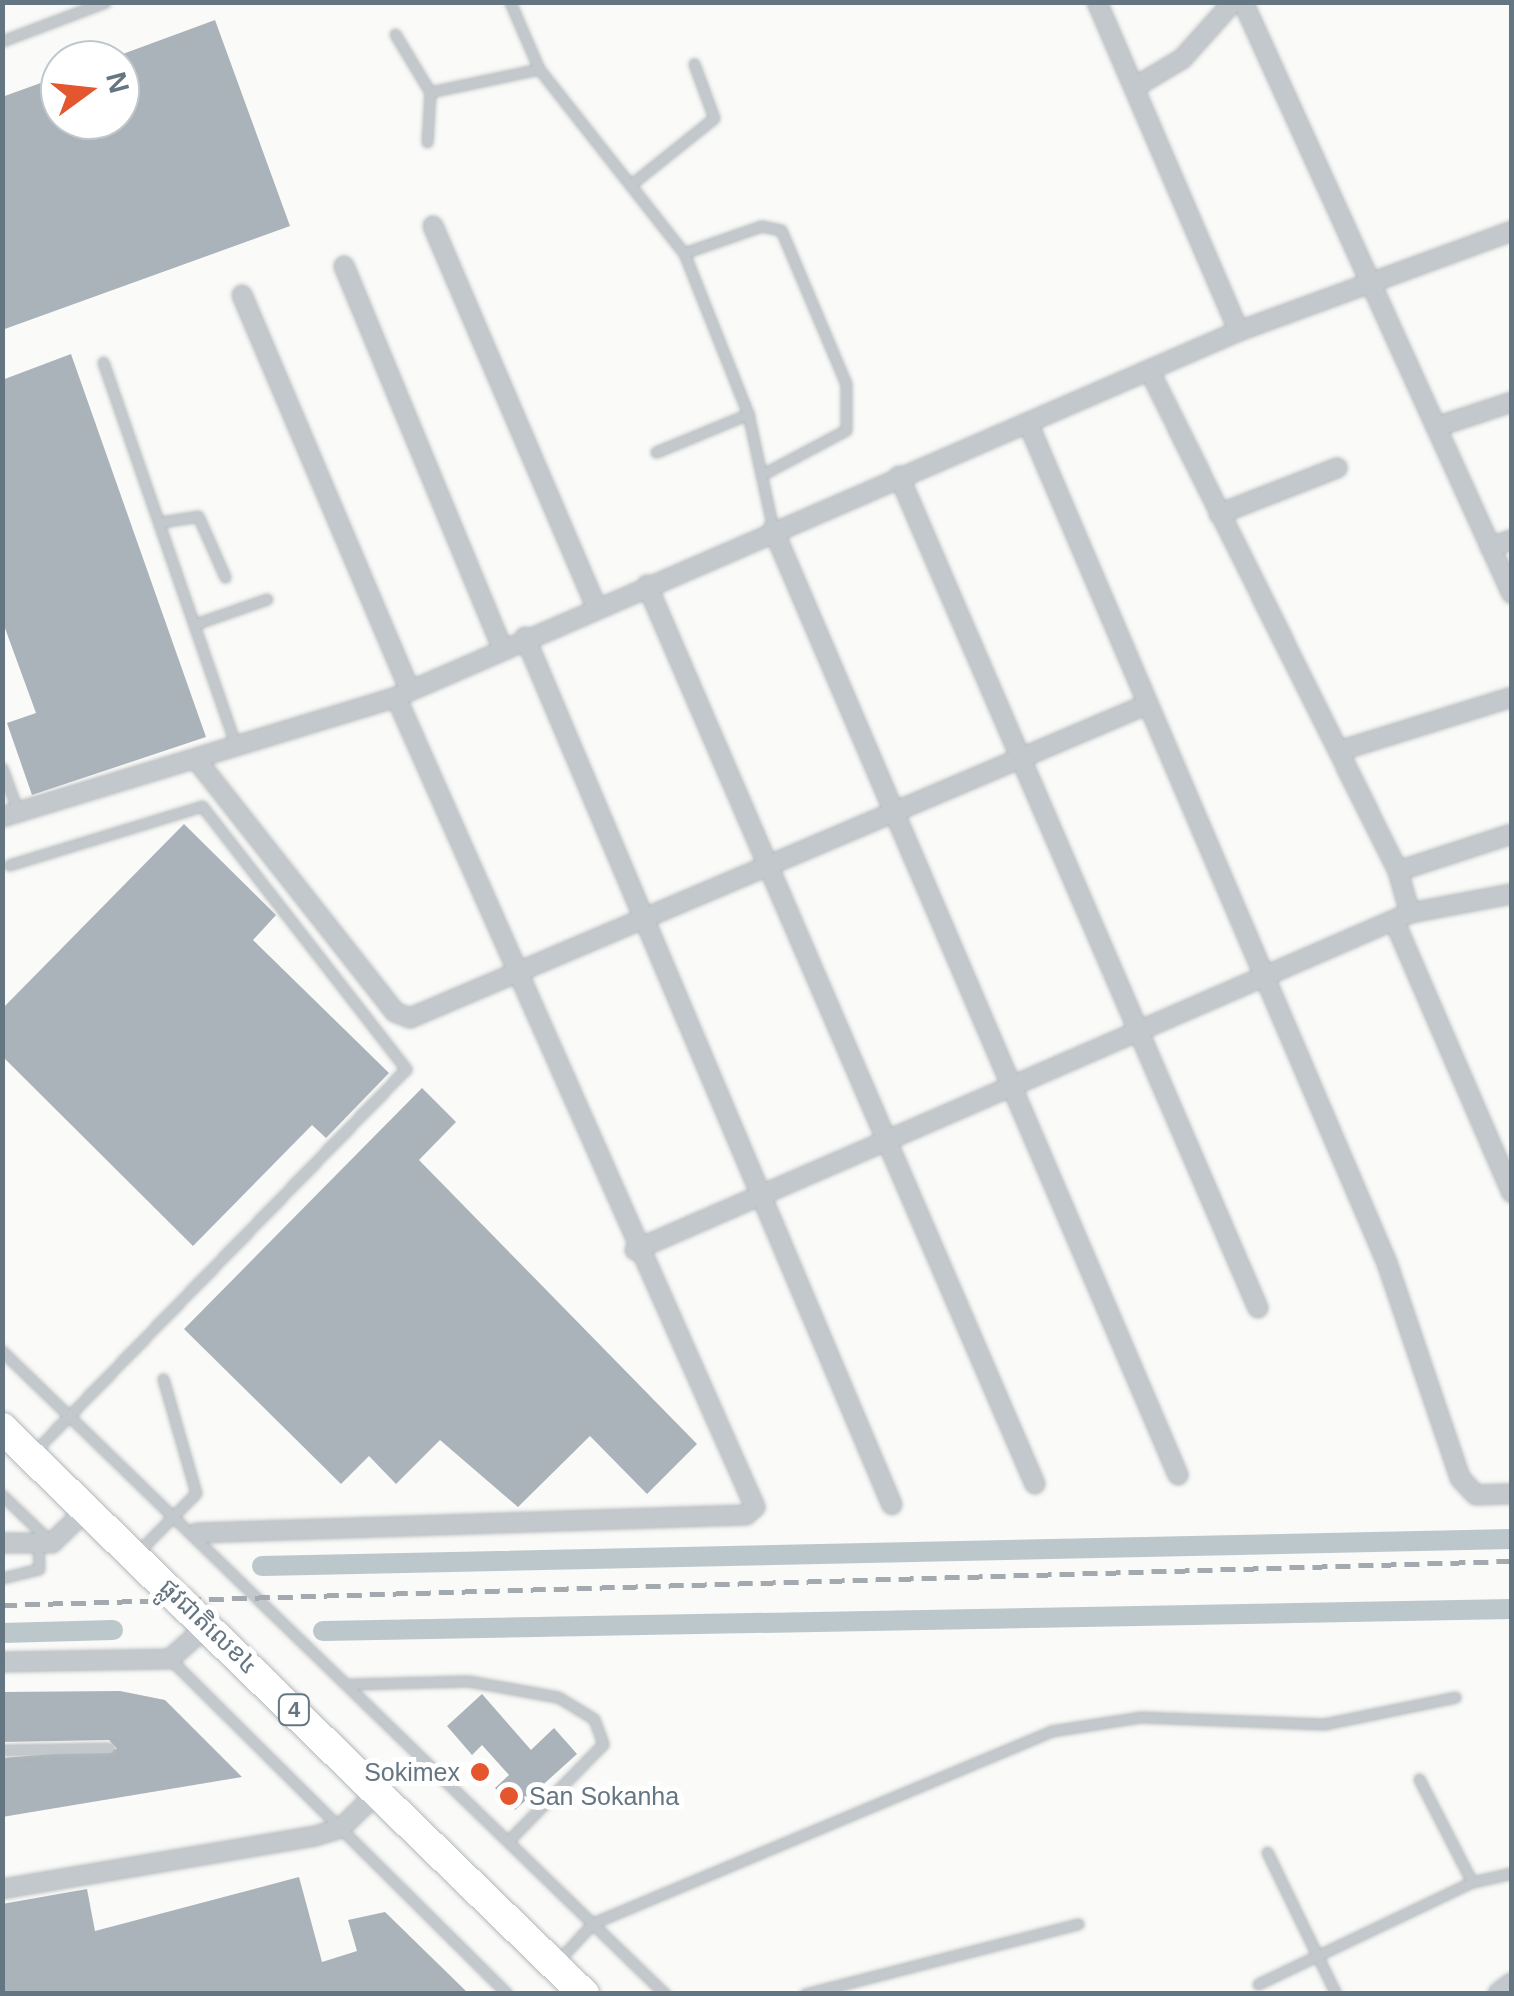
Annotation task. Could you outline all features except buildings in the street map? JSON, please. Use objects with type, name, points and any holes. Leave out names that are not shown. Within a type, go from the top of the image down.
[{"type":"highway","name":"ផ្លូវជាតិលេខ៤","points":[[2,1428],[136,1554],[581,1992]]},
{"type":"street","points":[[1097,2],[1239,331]]},
{"type":"street","points":[[1135,87],[1182,59],[1234,2]]},
{"type":"street","points":[[1243,2],[1512,594]]},
{"type":"street","points":[[433,226],[596,606]]},
{"type":"street","points":[[10,815],[237,752],[403,694],[596,606],[1239,331],[1512,231]]},
{"type":"street","points":[[344,266],[502,648]]},
{"type":"street","points":[[197,1533],[746,1515],[754,1497],[635,1250],[514,976],[242,295]]},
{"type":"street","points":[[1149,370],[1398,870],[1403,919],[1512,1193]]},
{"type":"street","points":[[1436,427],[1512,402]]},
{"type":"street","points":[[1028,422],[1388,1264],[1460,1478],[1476,1495],[1512,1494]]},
{"type":"street","points":[[1219,514],[1337,468]]},
{"type":"street","points":[[899,476],[1258,1308]]},
{"type":"street","points":[[774,530],[1178,1474]]},
{"type":"street","points":[[1490,548],[1512,540]]},
{"type":"street","points":[[647,585],[1035,1484]]},
{"type":"street","points":[[525,637],[766,1197],[892,1505]]},
{"type":"street","points":[[1339,751],[1512,696]]},
{"type":"street","points":[[199,763],[395,1012],[410,1018],[648,919],[1020,754],[1148,704]]},
{"type":"street","points":[[1398,870],[1512,834]]},
{"type":"street","points":[[635,1250],[1012,1093],[1403,919],[1512,894]]},
{"type":"street","points":[[2,1542],[45,1543],[88,1508]]},
{"type":"street","points":[[2,1662],[170,1659],[208,1625]]},
{"type":"street","points":[[2,1889],[341,1828],[378,1792]]},
{"type":"street","points":[[1500,1994],[1512,1986]]},
{"type":"lane","points":[[2,41],[105,2]]},
{"type":"lane","points":[[510,2],[539,69],[634,182],[684,253],[748,414],[774,530]]},
{"type":"lane","points":[[395,34],[430,92],[428,142]]},
{"type":"lane","points":[[634,182],[714,118],[694,64]]},
{"type":"lane","points":[[430,92],[539,69]]},
{"type":"lane","points":[[684,253],[760,226],[781,230],[846,384],[846,430],[762,475]]},
{"type":"lane","points":[[103,362],[198,623],[237,752]]},
{"type":"lane","points":[[656,452],[748,414]]},
{"type":"lane","points":[[161,522],[198,516],[225,577]]},
{"type":"lane","points":[[198,623],[268,599]]},
{"type":"lane","points":[[2,768],[10,815]]},
{"type":"lane","points":[[9,864],[202,806],[406,1069],[30,1456]]},
{"type":"lane","points":[[2,1351],[67,1416],[197,1533],[664,1994]]},
{"type":"lane","points":[[136,1554],[176,1514],[197,1480],[163,1378]]},
{"type":"lane","points":[[2,1495],[45,1543],[38,1569],[2,1578]]},
{"type":"lane","points":[[170,1659],[507,1994]]},
{"type":"lane","points":[[351,1684],[468,1681],[558,1697],[594,1718],[602,1744],[509,1840]]},
{"type":"lane","points":[[554,1965],[593,1923],[1051,1731],[1140,1718],[1324,1724],[1456,1697]]},
{"type":"lane","points":[[2,1750],[109,1748]]},
{"type":"lane","points":[[1420,1780],[1472,1882]]},
{"type":"lane","points":[[1268,1852],[1336,1994]]},
{"type":"lane","points":[[1258,1984],[1472,1882],[1512,1873]]},
{"type":"lane","points":[[805,1994],[1078,1924]]},
{"type":"waterway","points":[[262,1566],[1512,1539]]},
{"type":"waterway","points":[[323,1631],[1512,1609]]},
{"type":"waterway","points":[[2,1633],[113,1630]]},
{"type":"railway","points":[[2,1605],[1512,1561]]},
{"type":"place","name":"Sokimex","points":[[480,1772]]},
{"type":"place","name":"San Sokanha","points":[[509,1796]]}]
